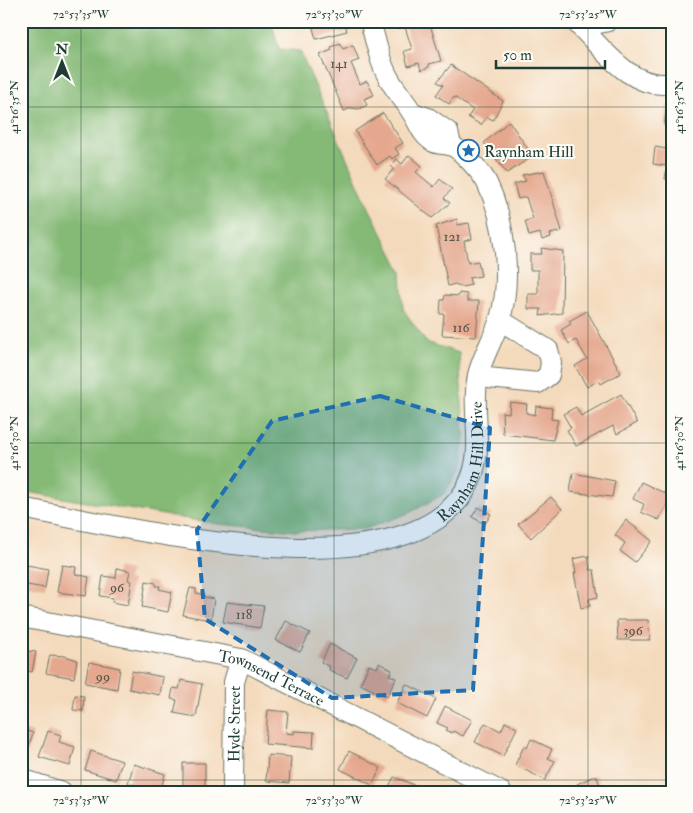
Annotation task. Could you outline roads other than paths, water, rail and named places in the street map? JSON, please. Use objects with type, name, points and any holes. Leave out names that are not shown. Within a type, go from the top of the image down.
[{"type":"street","name":"Raynham Hill Drive","points":[[21,508],[219,544],[284,549],[332,547],[392,538],[425,528],[443,517],[467,487],[476,466],[478,445],[476,396],[478,377],[483,359],[500,320],[506,293],[507,269],[502,230],[487,182],[471,162],[451,145],[436,143],[418,128],[413,114],[390,80],[370,21]]},
{"type":"street","points":[[578,24],[608,21]]},
{"type":"street","points":[[578,24],[599,48],[624,69],[653,84],[672,83]]},
{"type":"street","points":[[478,377],[538,383],[549,375],[551,362],[548,350],[500,320]]},
{"type":"street","name":"Townsend Terrace","points":[[21,617],[241,659],[502,792]]},
{"type":"street","name":"Hyde Street","points":[[233,792],[234,682],[241,659]]},
{"type":"street","points":[[21,779],[62,792]]},
{"type":"place","name":"Raynham Hill","points":[[468,151]]}]
